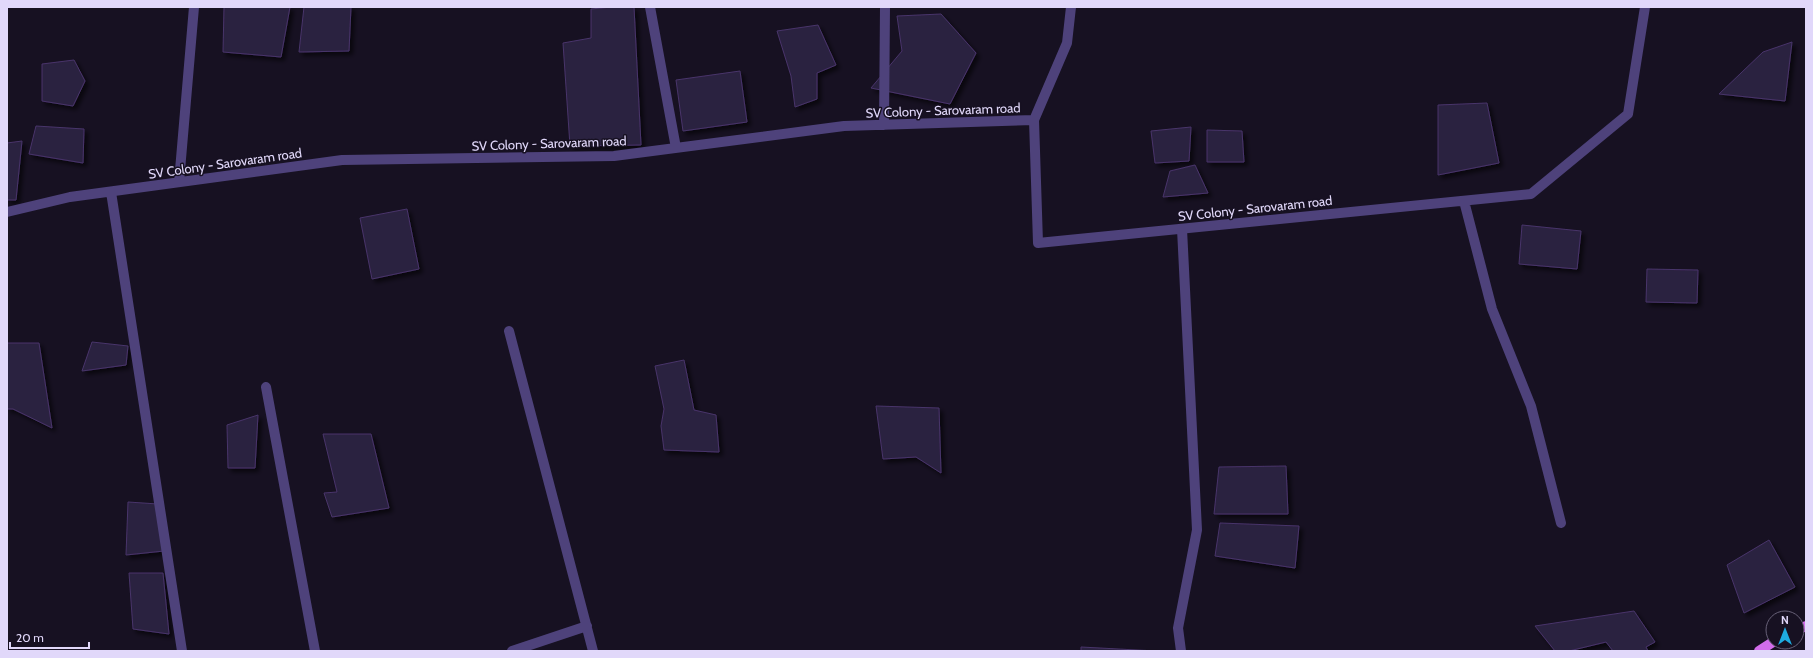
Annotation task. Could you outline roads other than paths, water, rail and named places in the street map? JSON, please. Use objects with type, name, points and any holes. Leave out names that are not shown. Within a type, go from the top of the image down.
[{"type":"street","points":[[179,182],[194,7]]},
{"type":"street","points":[[650,7],[676,148]]},
{"type":"street","points":[[884,125],[885,7]]},
{"type":"street","points":[[1034,120],[1067,43],[1071,7]]},
{"type":"street","name":"SV Colony - Sarovaram road","points":[[7,212],[70,197],[342,160],[614,156],[844,126],[1034,120],[1038,243],[1532,194],[1628,114],[1645,7]]},
{"type":"street","points":[[111,192],[182,651]]},
{"type":"street","points":[[1464,200],[1492,309],[1531,406],[1561,523]]},
{"type":"street","points":[[1181,651],[1178,628],[1197,530],[1182,228]]},
{"type":"street","points":[[510,331],[593,651]]},
{"type":"street","points":[[266,387],[315,651]]},
{"type":"street","points":[[512,651],[587,626]]}]
